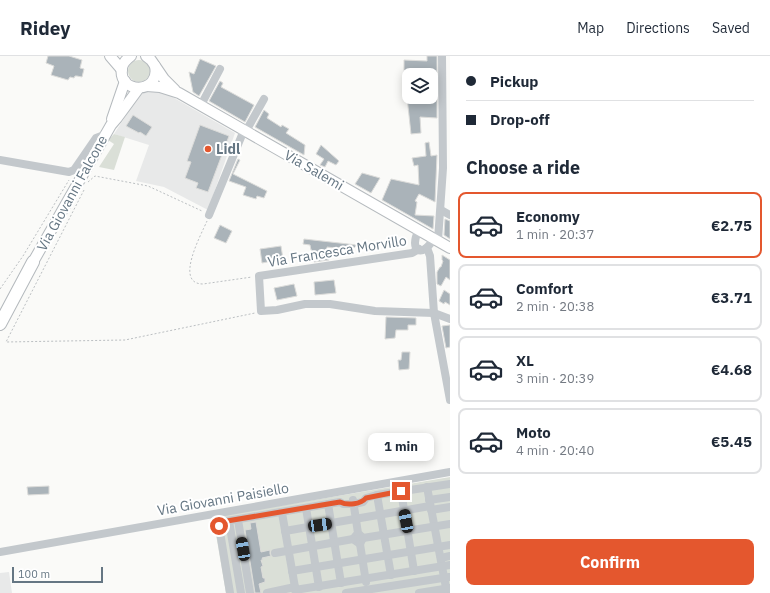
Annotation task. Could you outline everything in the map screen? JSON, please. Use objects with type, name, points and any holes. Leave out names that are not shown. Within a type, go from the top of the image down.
[{"type":"highway","points":[[0,310],[33,262]]},
{"type":"highway","points":[[0,317],[33,262]]},
{"type":"highway","points":[[0,324],[33,262]]},
{"type":"main road","points":[[110,56],[122,70],[125,81],[129,85],[160,87],[178,93]]},
{"type":"main road","points":[[122,70],[123,65],[129,56]]},
{"type":"main road","points":[[146,56],[155,62],[164,79],[178,93]]},
{"type":"main road","points":[[110,124],[154,77],[155,62]]},
{"type":"main road","points":[[110,124],[125,81]]},
{"type":"main road","name":"Via Salemi","points":[[178,93],[450,248]]},
{"type":"main road","name":"Via Giovanni Falcone","points":[[33,262],[110,124]]},
{"type":"street","points":[[423,249],[436,239],[447,170],[442,56]]},
{"type":"street","points":[[201,105],[220,70]]},
{"type":"street","points":[[209,215],[245,131],[264,99]]},
{"type":"street","points":[[0,160],[69,172],[74,170],[96,138],[104,135]]},
{"type":"street","points":[[441,210],[450,216]]},
{"type":"street","points":[[419,230],[414,242],[416,246],[423,249],[430,256],[434,313],[450,400]]},
{"type":"street","name":"Via Francesca Morvillo","points":[[259,276],[412,253],[423,249]]},
{"type":"street","points":[[259,276],[261,311],[277,310],[305,304],[330,304],[376,311],[434,313],[449,317]]},
{"type":"street","name":"Via Giovanni Paisiello","points":[[0,552],[353,497],[450,472]]},
{"type":"street","points":[[353,497],[363,502],[366,498],[377,495],[450,484]]},
{"type":"street","points":[[420,593],[448,590],[447,577],[434,526],[427,487]]},
{"type":"street","points":[[401,491],[414,571]]},
{"type":"street","points":[[377,495],[391,575]]},
{"type":"street","points":[[230,593],[219,526],[221,522],[340,502],[342,504],[353,497]]},
{"type":"street","points":[[353,497],[368,591]]},
{"type":"street","points":[[285,531],[404,511],[430,505],[450,497]]},
{"type":"street","points":[[328,504],[341,583]]},
{"type":"street","points":[[430,505],[450,507]]},
{"type":"street","points":[[306,508],[318,586]]},
{"type":"street","points":[[282,512],[295,590]]},
{"type":"street","points":[[238,520],[250,593]]},
{"type":"street","points":[[228,521],[241,593]]},
{"type":"street","points":[[275,553],[334,542],[450,524]]},
{"type":"street","points":[[292,571],[450,545]]},
{"type":"street","points":[[267,593],[414,571],[444,563],[450,556]]},
{"type":"street","points":[[346,593],[368,591],[447,577]]},
{"type":"path","points":[[0,289],[23,256],[74,170]]},
{"type":"path","points":[[88,182],[96,176],[148,186],[191,205],[209,215],[192,258],[189,272],[193,282],[203,284],[259,276]]},
{"type":"path","points":[[85,188],[6,342],[126,340],[261,311]]},
{"type":"shaded area","points":[[139,60],[147,63],[150,71],[147,79],[139,82],[131,79],[128,71],[131,63]]},
{"type":"shaded area","points":[[156,90],[169,95],[235,133],[208,210],[164,187],[136,181],[149,145],[114,134],[138,97],[146,91]]},
{"type":"shaded area","points":[[114,134],[125,137],[114,170],[99,167],[114,144],[108,140]]},
{"type":"shaded area","points":[[450,477],[450,593],[226,593],[213,517]]},
{"type":"shaded area","points":[[9,572],[12,593],[0,593],[0,573]]},
{"type":"building","points":[[48,56],[69,56],[82,60],[80,68],[84,69],[82,77],[70,77],[68,80],[51,75],[54,66],[46,63]]},
{"type":"building","points":[[427,56],[437,56],[437,68],[404,68],[404,60],[427,61]]},
{"type":"building","points":[[200,59],[216,66],[199,96],[193,92],[189,72],[194,74]]},
{"type":"building","points":[[220,81],[223,83],[221,87],[254,105],[245,122],[209,101]]},
{"type":"building","points":[[408,104],[437,104],[437,118],[420,117],[421,133],[411,134]]},
{"type":"building","points":[[264,110],[269,114],[267,118],[281,127],[282,125],[289,129],[286,133],[305,145],[304,155],[255,127]]},
{"type":"building","points":[[133,115],[152,127],[146,136],[126,126]]},
{"type":"building","name":"Lidl","points":[[200,125],[229,136],[208,192],[196,188],[198,183],[185,178],[191,162],[187,161]]},
{"type":"building","points":[[429,142],[431,156],[437,155],[435,202],[419,194],[415,201],[417,202],[415,215],[434,216],[433,229],[382,200],[391,179],[419,185],[418,165],[414,166],[412,158],[426,156],[425,143]]},
{"type":"building","points":[[321,145],[339,161],[336,165],[328,161],[325,167],[320,165],[324,159],[316,154]]},
{"type":"building","points":[[238,159],[240,160],[233,174],[267,191],[264,198],[257,196],[256,199],[243,195],[246,187],[229,181]]},
{"type":"building","points":[[362,173],[380,178],[371,193],[355,184]]},
{"type":"building","points":[[445,219],[450,221],[450,239],[444,235]]},
{"type":"building","points":[[220,225],[232,231],[226,243],[214,238]]},
{"type":"building","points":[[304,239],[357,245],[352,250],[327,247],[329,260],[314,262],[310,245],[303,244]]},
{"type":"building","points":[[281,246],[283,259],[262,263],[260,249]]},
{"type":"building","points":[[442,255],[450,260],[450,280],[446,277],[441,286],[437,284],[437,272],[443,261]]},
{"type":"building","points":[[334,280],[336,293],[315,295],[314,282]]},
{"type":"building","points":[[294,284],[297,296],[277,300],[274,288]]},
{"type":"building","points":[[444,290],[450,294],[450,305],[439,301]]},
{"type":"building","points":[[386,317],[416,318],[416,325],[408,325],[408,330],[396,330],[395,338],[385,339]]},
{"type":"building","points":[[450,325],[450,347],[446,348],[442,326]]},
{"type":"building","points":[[402,352],[410,352],[409,369],[399,370],[398,360],[401,360]]},
{"type":"building","points":[[49,486],[49,494],[28,495],[27,487]]},
{"type":"building","points":[[256,522],[261,552],[270,550],[271,556],[262,558],[263,560],[261,560],[263,566],[261,567],[263,578],[265,578],[265,582],[259,584],[261,593],[255,593],[245,530],[251,529],[250,523]]},
{"type":"place","name":"Lidl","points":[[208,149]]},
{"type":"route","points":[[219,526],[221,522],[340,502],[342,504],[354,504],[363,502],[366,498],[401,491]]}]
